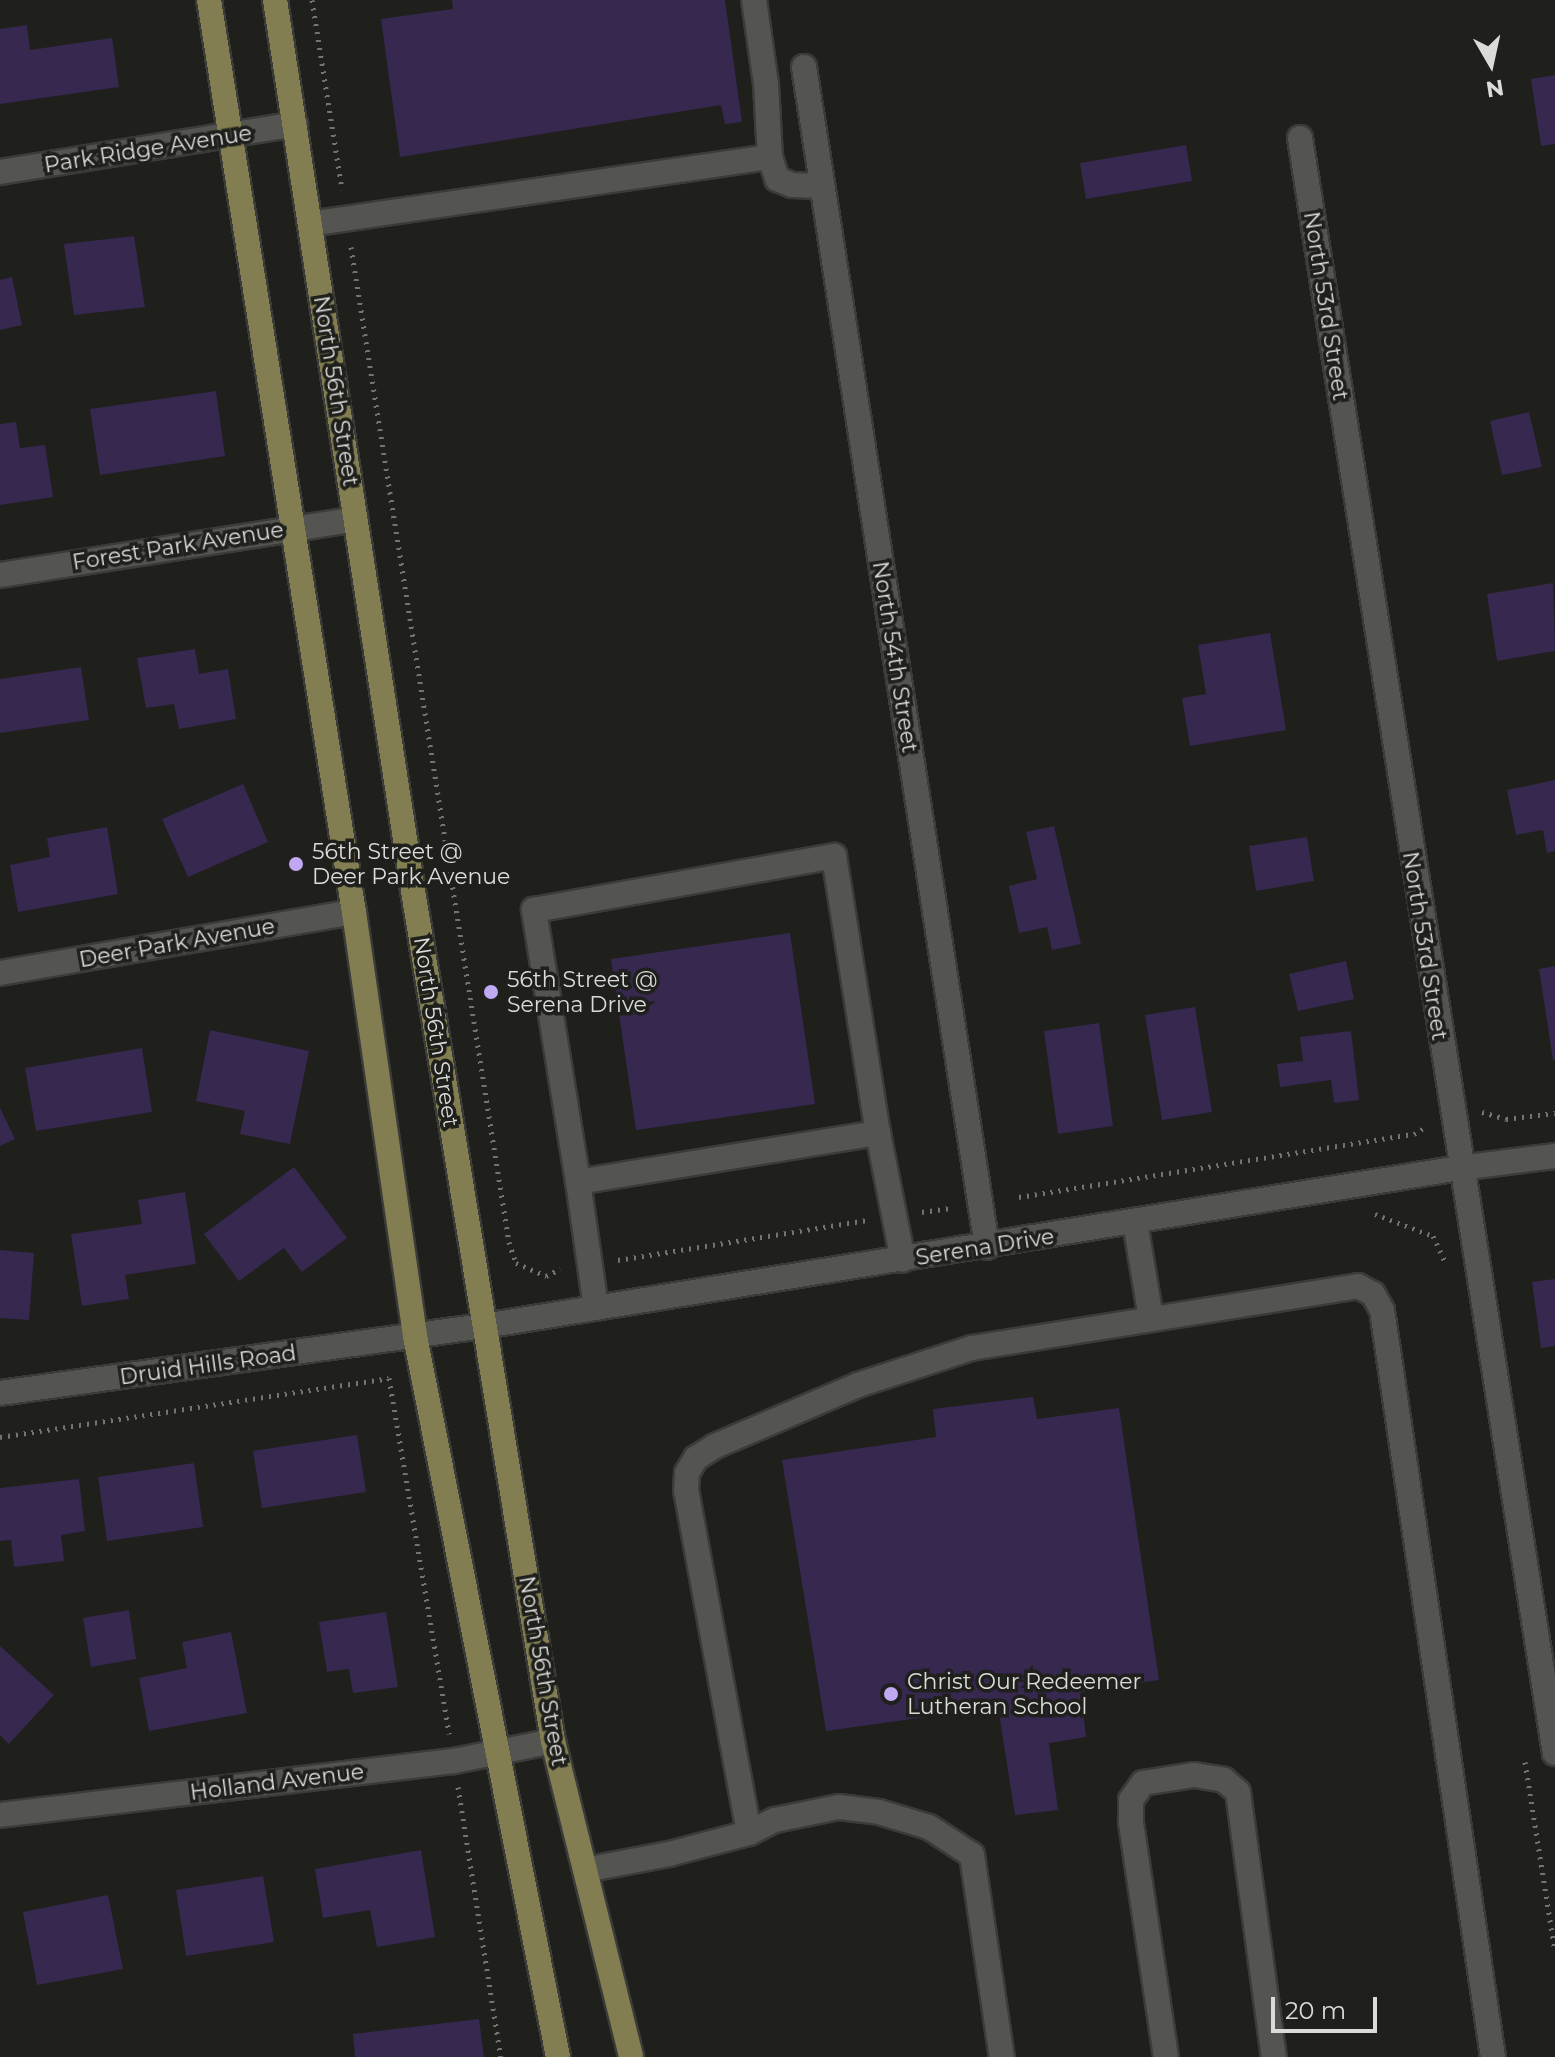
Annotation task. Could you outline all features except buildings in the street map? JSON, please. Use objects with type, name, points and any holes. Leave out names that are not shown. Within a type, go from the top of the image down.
[{"type":"main road","points":[[209,0],[354,912],[415,1336],[558,2057]]},
{"type":"main road","name":"North 56th Street","points":[[275,0],[484,1326],[553,1741],[631,2057]]},
{"type":"street","points":[[754,0],[766,84],[770,157],[777,179],[792,185],[822,186]]},
{"type":"street","name":"North 54th Street","points":[[804,67],[987,1247]]},
{"type":"street","name":"Park Ridge Avenue","points":[[0,172],[295,124]]},
{"type":"street","name":"North 53rd Street","points":[[1300,138],[1451,1115],[1544,1595],[1555,1753]]},
{"type":"street","points":[[310,224],[770,157]]},
{"type":"street","name":"Forest Park Avenue","points":[[0,575],[356,519]]},
{"type":"street","points":[[596,1308],[534,910],[834,856],[878,1133],[903,1260]]},
{"type":"street","name":"Deer Park Avenue","points":[[0,973],[354,912]]},
{"type":"street","points":[[578,1182],[878,1133]]},
{"type":"street","name":"Serena Drive","points":[[415,1336],[987,1247],[1460,1168],[1555,1156]]},
{"type":"street","points":[[1135,1222],[1151,1319]]},
{"type":"street","points":[[749,1833],[686,1491],[687,1473],[696,1458],[715,1446],[858,1385],[959,1352],[1098,1325],[1358,1286],[1373,1294],[1382,1310],[1493,2057]]},
{"type":"street","name":"Druid Hills Road","points":[[0,1393],[415,1336]]},
{"type":"street","name":"Holland Avenue","points":[[0,1815],[454,1761],[553,1741]]},
{"type":"street","points":[[1166,2057],[1131,1822],[1131,1800],[1143,1783],[1194,1775],[1224,1780],[1238,1792],[1274,2057]]},
{"type":"street","points":[[585,1870],[749,1833],[775,1820],[839,1807],[879,1812],[929,1827],[972,1855],[1002,2057]]},
{"type":"path","points":[[312,0],[509,1242],[516,1263],[546,1276],[558,1270],[590,1264],[949,1208]]},
{"type":"path","points":[[1019,1197],[1414,1134],[1451,1115],[1486,1112],[1506,1119],[1555,1113]]},
{"type":"path","points":[[1375,1214],[1433,1236],[1446,1265]]},
{"type":"path","points":[[0,1437],[389,1378],[501,2057]]},
{"type":"path","points":[[1523,1749],[1555,1951]]},
{"type":"place","name":"56th Street @ Deer Park Avenue","points":[[296,864]]},
{"type":"place","name":"56th Street @ Serena Drive","points":[[491,992]]},
{"type":"place","name":"Christ Our Redeemer Lutheran School","points":[[891,1694]]}]
